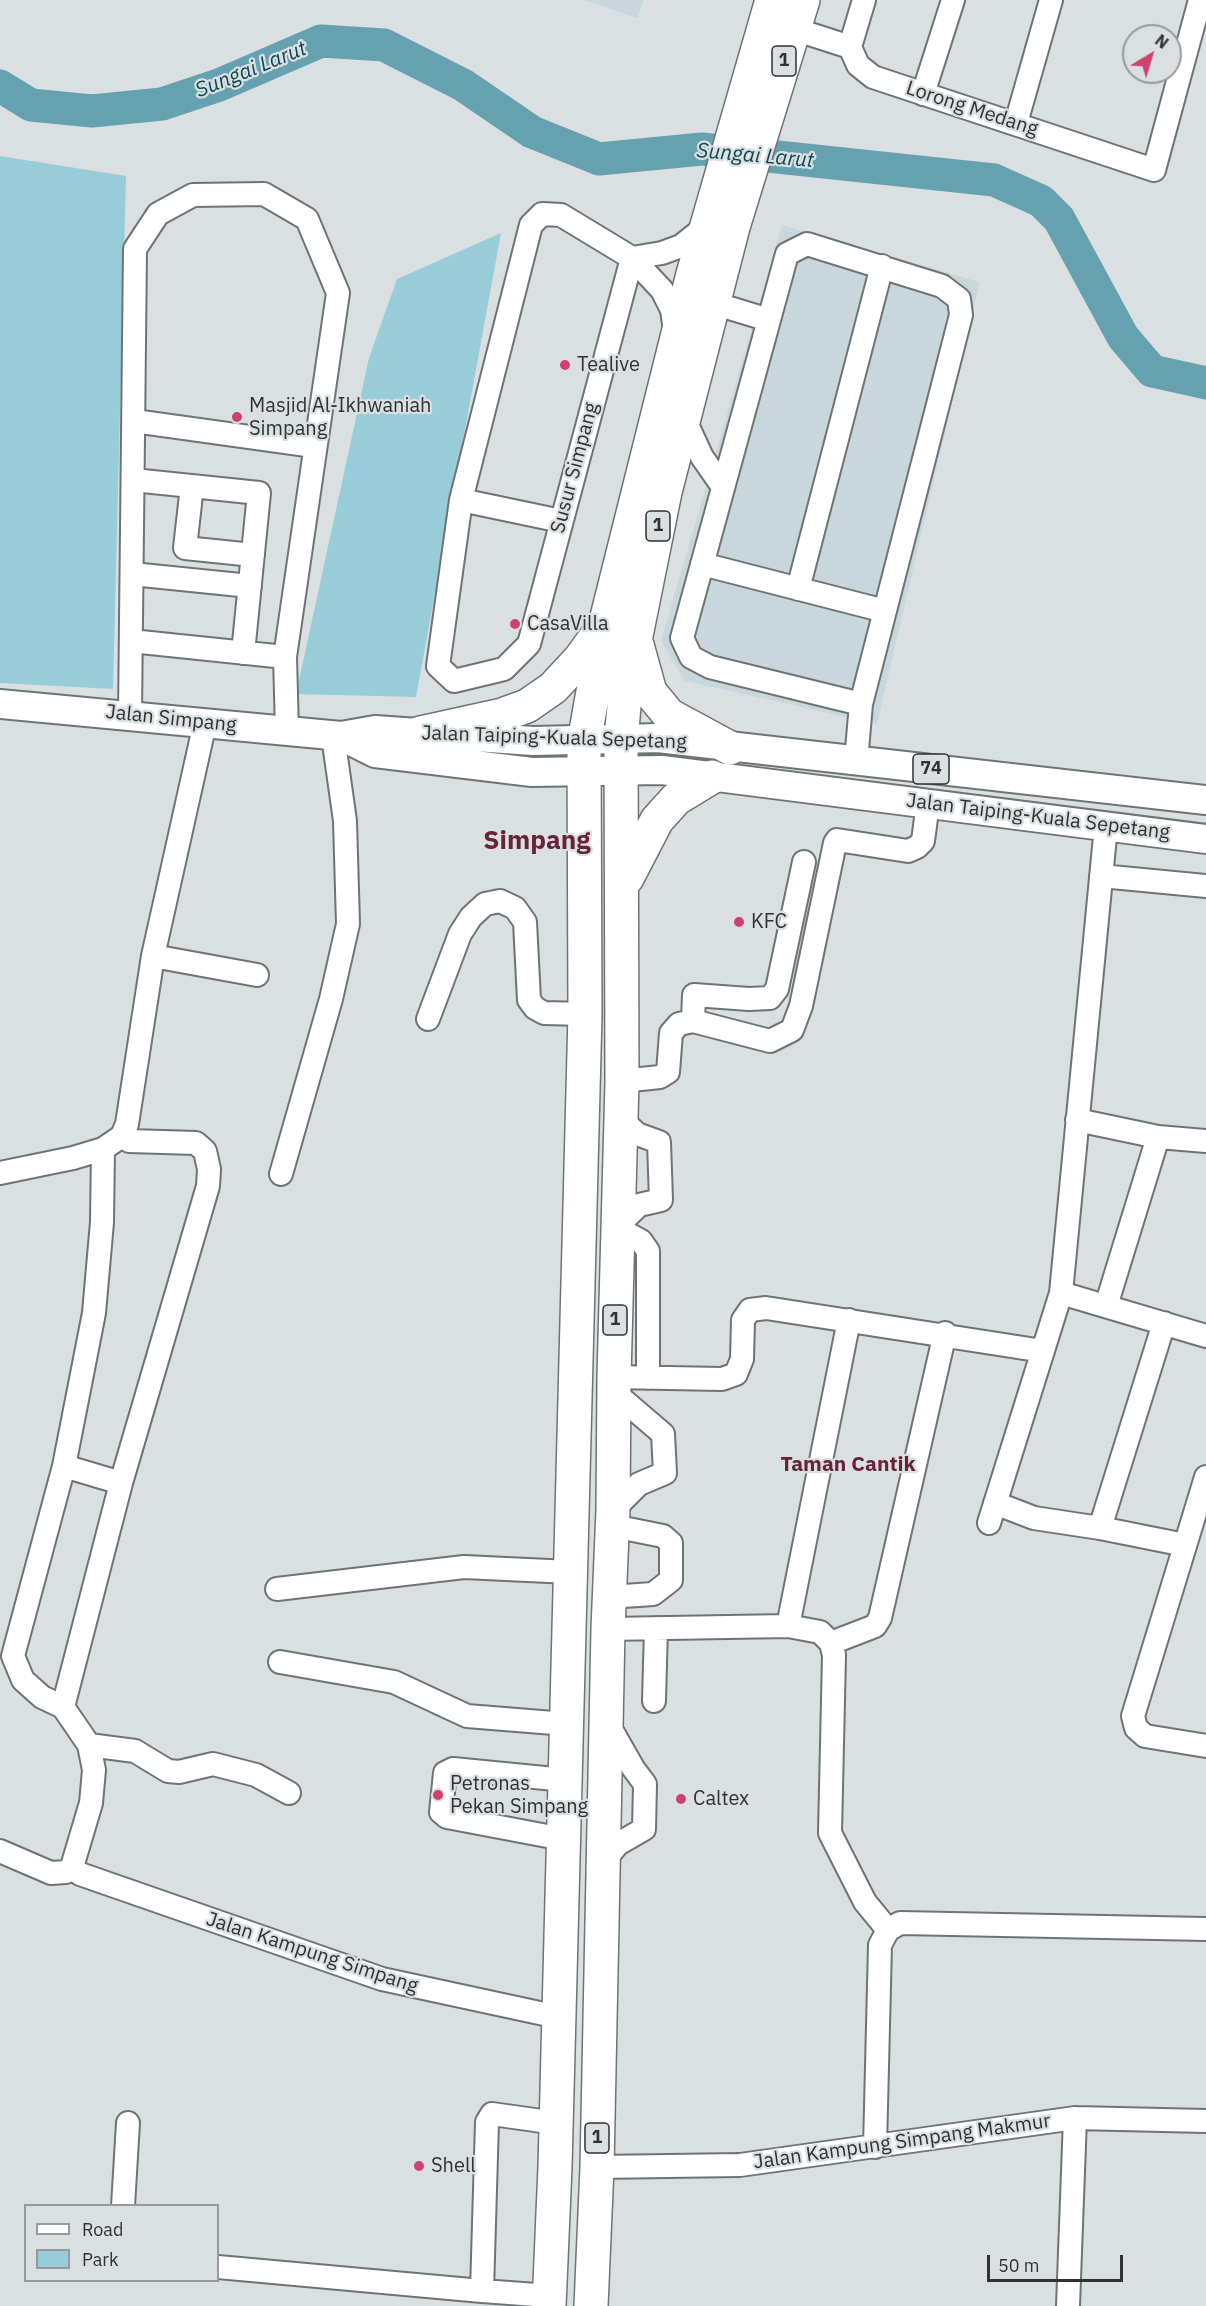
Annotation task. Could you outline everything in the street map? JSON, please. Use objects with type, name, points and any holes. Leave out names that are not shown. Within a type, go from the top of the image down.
[{"type":"highway","name":"1","points":[[752,116],[772,0]]},
{"type":"highway","name":"1","points":[[591,2306],[597,2167],[602,1863],[613,1518],[619,1118],[622,1080],[620,630],[676,342],[752,116],[798,14]]},
{"type":"highway","name":"1","points":[[549,2301],[556,2123],[585,1014],[583,757],[684,418],[713,303],[718,212]]},
{"type":"highway","points":[[420,733],[502,716],[527,706],[553,688],[580,659],[620,630],[650,692],[669,715],[730,748]]},
{"type":"highway","points":[[622,889],[657,820],[676,799],[712,777]]},
{"type":"highway","points":[[560,1963],[566,1977],[576,1985],[585,1986],[593,1982],[601,1970]]},
{"type":"highway","points":[[557,2068],[568,2049],[575,2045],[588,2049],[598,2065]]},
{"type":"main road","name":"Jalan Simpang","points":[[0,704],[337,736]]},
{"type":"main road","name":"Jalan Taiping-Kuala Sepetang","points":[[337,736],[375,730],[533,741],[622,772],[662,770],[1206,839]]},
{"type":"main road","name":"Jalan Taiping-Kuala Sepetang","points":[[337,736],[375,753],[532,772],[583,757],[621,739],[658,738],[730,748],[1206,800]]},
{"type":"street","points":[[798,14],[850,47],[864,0]]},
{"type":"street","points":[[923,94],[953,0]]},
{"type":"street","points":[[1016,123],[1051,0]]},
{"type":"street","name":"Lorong Medang","points":[[850,47],[858,65],[873,77],[1154,170],[1200,0]]},
{"type":"street","points":[[130,715],[135,249],[158,214],[193,195],[264,194],[307,219],[338,293],[285,657],[287,731]]},
{"type":"street","points":[[632,258],[662,253],[681,246],[718,212]]},
{"type":"street","points":[[561,521],[461,500],[531,225],[542,213],[561,215],[632,258],[662,290],[672,310],[676,342]]},
{"type":"street","points":[[856,761],[861,704],[961,315],[959,299],[942,286],[807,244],[787,254],[682,638],[691,657],[710,667],[861,704]]},
{"type":"street","name":"Susur Simpang","points":[[461,500],[438,666],[454,681],[504,669],[528,645],[632,258]]},
{"type":"street","points":[[798,589],[882,267]]},
{"type":"street","points":[[713,303],[769,320]]},
{"type":"street","points":[[684,418],[702,457],[723,488]]},
{"type":"street","points":[[134,421],[314,446]]},
{"type":"street","points":[[133,480],[259,493],[243,652]]},
{"type":"street","points":[[192,486],[185,548],[253,555]]},
{"type":"street","points":[[702,564],[885,611]]},
{"type":"street","points":[[132,574],[250,586]]},
{"type":"street","points":[[131,641],[285,657]]},
{"type":"street","points":[[0,1173],[33,1168],[103,1149],[122,1136],[127,1124],[153,956],[205,723]]},
{"type":"street","points":[[281,1174],[331,999],[348,924],[345,821],[337,736]]},
{"type":"street","points":[[622,1080],[660,1077],[668,1072],[670,1034],[679,1024],[693,1021],[770,1041],[792,1030],[801,1006],[834,843],[837,840],[908,850],[917,847],[923,841],[928,803]]},
{"type":"street","points":[[1106,826],[1061,1293],[992,1513],[1100,1528],[1185,1545]]},
{"type":"street","points":[[693,1021],[694,995],[749,999],[770,998],[777,989],[804,862]]},
{"type":"street","points":[[1101,876],[1206,885]]},
{"type":"street","points":[[428,1019],[460,934],[471,917],[485,904],[500,901],[515,908],[525,922],[529,1000],[535,1008],[544,1012],[585,1014]]},
{"type":"street","points":[[153,956],[256,975]]},
{"type":"street","points":[[619,1118],[637,1134],[659,1142],[661,1200],[639,1205],[617,1230],[641,1241],[648,1251],[648,1378]]},
{"type":"street","points":[[1077,1120],[1158,1137],[1206,1141]]},
{"type":"street","points":[[63,1707],[121,1483],[208,1186],[210,1169],[205,1151],[196,1143],[129,1141],[122,1136]]},
{"type":"street","points":[[1106,1306],[1158,1137]]},
{"type":"street","points":[[0,1851],[51,1873],[66,1872],[72,1867],[91,1803],[94,1770],[89,1745],[63,1707],[42,1697],[23,1680],[13,1656],[64,1466],[94,1313],[102,1222],[103,1149]]},
{"type":"street","points":[[1061,1293],[1206,1336]]},
{"type":"street","points":[[614,1385],[648,1378],[722,1379],[736,1374],[742,1359],[743,1320],[750,1310],[766,1308],[1043,1351]]},
{"type":"street","points":[[788,1626],[849,1320]]},
{"type":"street","points":[[1100,1528],[1164,1323]]},
{"type":"street","points":[[831,1643],[875,1626],[880,1618],[945,1334]]},
{"type":"street","points":[[609,1613],[653,1594],[671,1580],[671,1543],[663,1536],[613,1518],[639,1484],[664,1473],[663,1434],[614,1385]]},
{"type":"street","points":[[64,1466],[121,1483]]},
{"type":"street","points":[[1206,1477],[1133,1716],[1136,1728],[1145,1736],[1206,1746]]},
{"type":"street","points":[[277,1589],[464,1567],[570,1572]]},
{"type":"street","points":[[609,1613],[656,1628],[788,1626],[820,1632],[831,1643],[834,1655],[830,1833],[865,1902],[888,1930]]},
{"type":"street","points":[[654,1701],[656,1628]]},
{"type":"street","points":[[280,1662],[394,1682],[467,1716],[566,1724]]},
{"type":"street","points":[[89,1745],[135,1751],[168,1771],[179,1772],[213,1764],[256,1775],[289,1792]]},
{"type":"street","points":[[563,1839],[447,1817],[441,1812],[446,1773],[453,1769],[565,1780]]},
{"type":"street","name":"Jalan Kampung Simpang","points":[[72,1867],[80,1874],[382,1979],[558,2017]]},
{"type":"street","points":[[875,2147],[880,1945],[888,1930],[900,1923],[1206,1929]]},
{"type":"street","points":[[482,2290],[486,2122],[492,2114],[556,2123]]},
{"type":"street","points":[[1068,2306],[1076,2118]]},
{"type":"street","name":"Jalan Kampung Simpang Makmur","points":[[597,2167],[740,2165],[1076,2118],[1206,2121]]},
{"type":"street","points":[[123,2204],[128,2123]]},
{"type":"street","points":[[219,2267],[482,2290],[549,2301]]},
{"type":"shaded area","points":[[584,0],[644,0],[637,18]]},
{"type":"shaded area","points":[[782,225],[980,282],[877,724],[685,681],[661,641]]},
{"type":"green space","points":[[0,156],[126,176],[113,689],[0,683]]},
{"type":"green space","points":[[501,233],[416,697],[296,694],[369,358],[397,279]]},
{"type":"waterway","name":"Sungai Larut","points":[[0,86],[31,105],[92,111],[162,104],[219,85],[321,41],[384,45],[463,85],[532,132],[599,159],[702,149],[994,180],[1041,201],[1059,219],[1123,337],[1152,371],[1206,383]]},
{"type":"place","name":"Tealive","points":[[565,365]]},
{"type":"place","name":"Masjid Al-Ikhwaniah Simpang","points":[[237,417]]},
{"type":"place","name":"CasaVilla","points":[[515,624]]},
{"type":"place","name":"KFC","points":[[739,922]]},
{"type":"place","name":"Petronas Pekan Simpang","points":[[438,1795]]},
{"type":"place","name":"Caltex","points":[[681,1799]]},
{"type":"place","name":"Shell","points":[[419,2166]]},
{"type":"district","name":"Simpang","points":[[537,841]]},
{"type":"district","name":"Taman Cantik","points":[[848,1465]]}]
